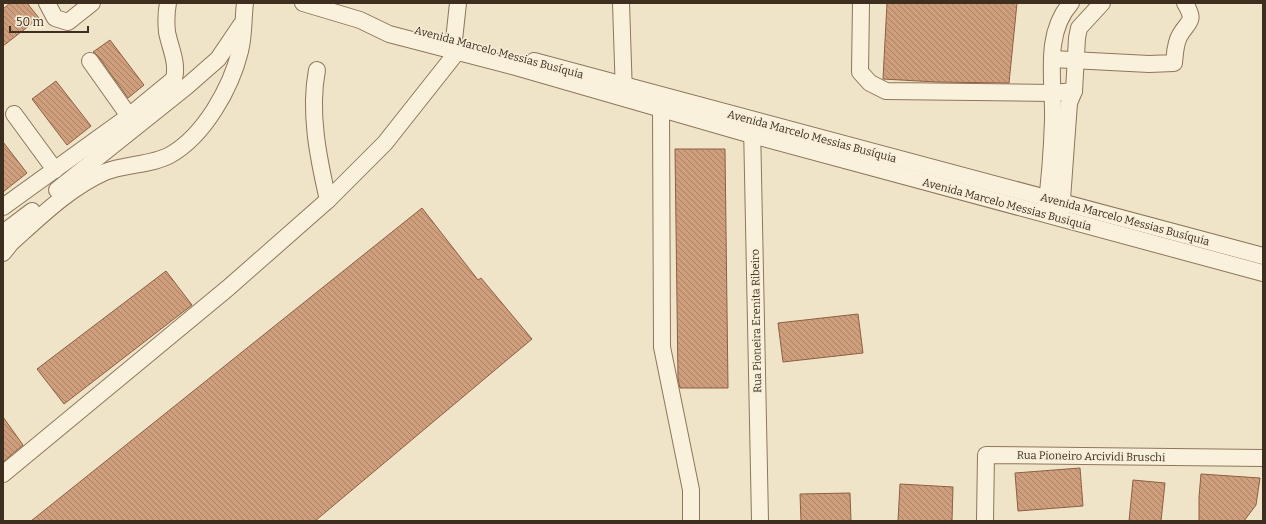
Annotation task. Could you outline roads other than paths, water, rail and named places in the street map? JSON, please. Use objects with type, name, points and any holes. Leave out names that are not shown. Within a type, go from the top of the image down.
[{"type":"street","points":[[47,3],[55,18],[68,22],[92,3]]},
{"type":"street","points":[[3,207],[129,116],[174,79],[176,70],[167,32],[166,15],[168,3]]},
{"type":"street","points":[[3,253],[10,243],[70,192],[105,172],[169,155],[194,135],[216,106],[231,79],[240,50],[245,3]]},
{"type":"street","name":"Avenida Marcelo Messias Busíquia","points":[[303,3],[360,20],[390,23],[456,46],[752,127]]},
{"type":"street","points":[[3,474],[228,288],[328,200],[385,143],[456,46],[458,3]]},
{"type":"street","points":[[621,3],[624,92]]},
{"type":"street","points":[[861,3],[860,72],[870,83],[886,91],[1053,93],[1074,91]]},
{"type":"street","points":[[1054,208],[1060,122],[1053,93],[1052,59],[1057,24],[1071,3]]},
{"type":"street","points":[[1060,122],[1074,91],[1079,28],[1102,3]]},
{"type":"street","points":[[1052,59],[1149,64],[1174,63],[1176,44],[1180,35],[1191,21],[1192,16],[1185,3]]},
{"type":"street","points":[[3,233],[191,82],[218,58],[242,24]]},
{"type":"street","points":[[90,61],[129,116]]},
{"type":"street","points":[[317,70],[313,90],[317,143],[328,200]]},
{"type":"street","name":"Avenida Marcelo Messias Busíquia","points":[[624,92],[661,109],[752,127]]},
{"type":"street","points":[[661,109],[662,347],[691,490],[691,521]]},
{"type":"street","points":[[14,114],[55,170]]},
{"type":"street","name":"Avenida Marcelo Messias Busiquia","points":[[752,127],[1054,208],[1263,273]]},
{"type":"street","name":"Rua Pioneira Erenita Ribeiro","points":[[752,127],[760,521]]},
{"type":"street","name":"Avenida Marcelo Messias Busíquia","points":[[1054,208],[1263,256]]},
{"type":"street","name":"Rua Pioneiro Arcividi Bruschi","points":[[985,521],[986,455],[1263,458]]}]
